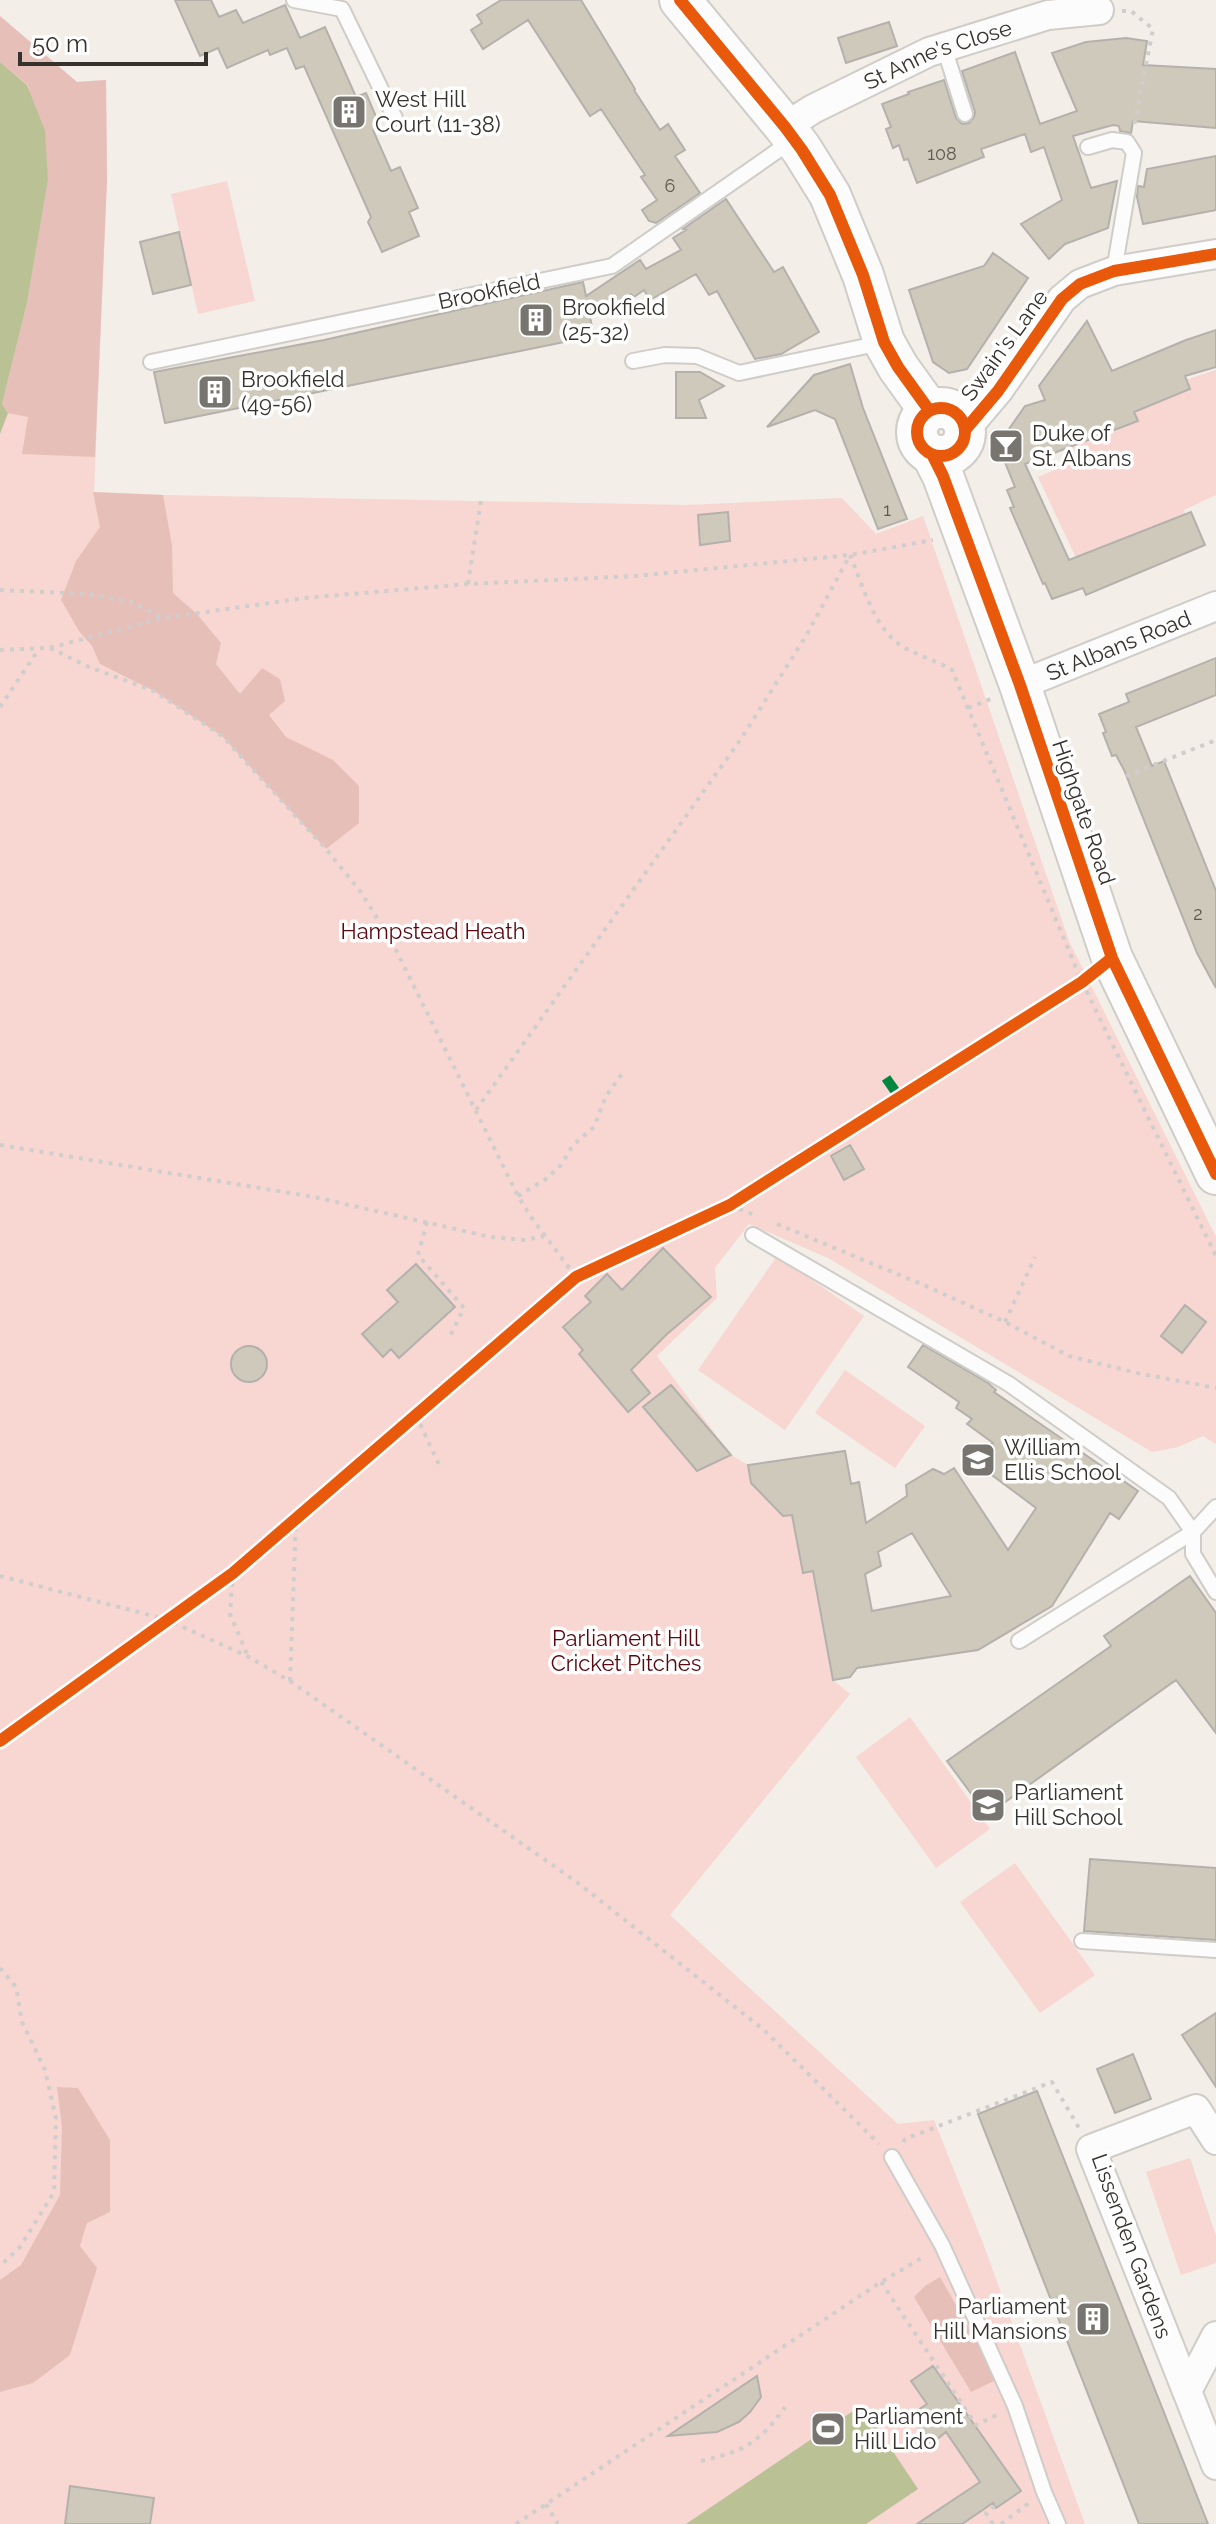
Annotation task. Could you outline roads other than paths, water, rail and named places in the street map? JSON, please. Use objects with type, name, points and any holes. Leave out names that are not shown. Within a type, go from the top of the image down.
[{"type":"street","points":[[680,0],[789,133],[830,195],[863,275],[884,342],[929,410]]},
{"type":"street","name":"St Anne's Close","points":[[789,133],[813,109],[929,52],[1048,15],[1099,10]]},
{"type":"street","name":"Swain's Lane","points":[[965,430],[998,391],[1062,299],[1080,284],[1114,271],[1216,254]]},
{"type":"street","points":[[948,408],[963,421],[964,440],[952,454],[933,456],[919,444],[917,425],[929,410],[948,408]]},
{"type":"street","name":"Highgate Road","points":[[933,456],[1020,685],[1112,958],[1216,1174]]},
{"type":"street","name":"St Albans Road","points":[[1020,685],[1216,606]]},
{"type":"street","name":"Lissenden Gardens","points":[[1216,2140],[1196,2109],[1091,2149],[1216,2465]]},
{"type":"street","points":[[1187,2391],[1216,2336]]},
{"type":"lane","points":[[294,0],[342,9],[395,118]]},
{"type":"lane","points":[[944,47],[965,114]]},
{"type":"lane","name":"Brookfield","points":[[151,362],[612,266],[789,133]]},
{"type":"lane","points":[[1088,147],[1112,140],[1127,142],[1134,153],[1114,271]]},
{"type":"lane","points":[[633,361],[665,355],[697,356],[739,373],[884,342]]},
{"type":"lane","points":[[753,1235],[1009,1384],[1169,1498],[1193,1532],[1193,1554],[1216,1592]]},
{"type":"lane","points":[[1019,1641],[1193,1532],[1216,1507]]},
{"type":"lane","points":[[1082,1941],[1216,1950]]},
{"type":"lane","points":[[892,2157],[942,2245],[1015,2406],[1058,2524]]},
{"type":"place","name":"West Hill Court (11-38)","points":[[349,112]]},
{"type":"place","name":"Brookfield (25-32)","points":[[536,320]]},
{"type":"place","name":"Brookfield (49-56)","points":[[215,392]]},
{"type":"place","name":"Duke of St. Albans","points":[[1006,446]]},
{"type":"place","name":"William Ellis School","points":[[978,1460]]},
{"type":"place","name":"Parliament Hill School","points":[[988,1805]]},
{"type":"place","name":"Parliament Hill Mansions","points":[[1093,2319]]},
{"type":"place","name":"Parliament Hill Lido","points":[[828,2429]]},
{"type":"park label","name":"Hampstead Heath","points":[[433,931]]},
{"type":"park label","name":"Parliament Hill Cricket Pitches","points":[[626,1650]]}]
